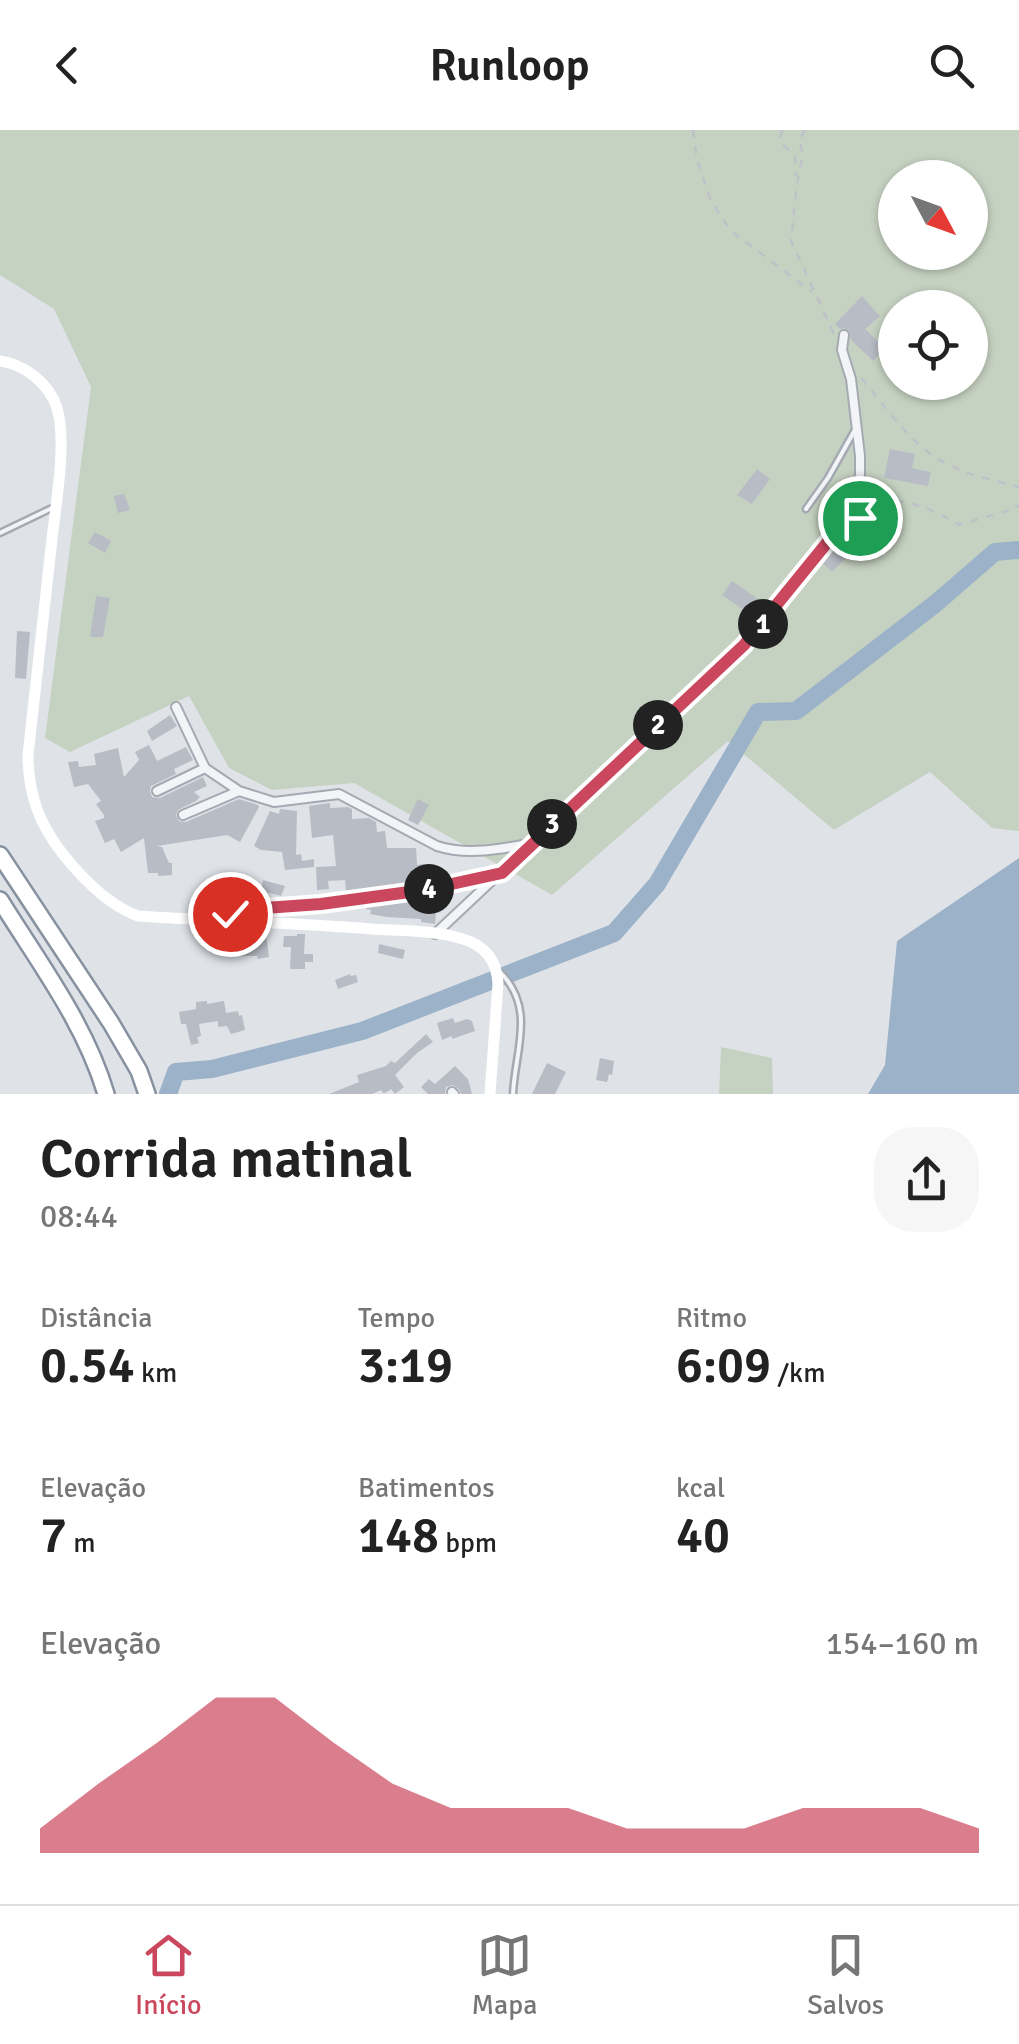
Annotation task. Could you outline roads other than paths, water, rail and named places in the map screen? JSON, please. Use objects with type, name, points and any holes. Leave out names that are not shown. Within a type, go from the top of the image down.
[{"type":"highway","points":[[0,855],[111,1023],[139,1071],[147,1094]]},
{"type":"highway","points":[[0,900],[81,1030],[106,1094]]},
{"type":"main road","points":[[0,361],[30,372],[47,388],[61,428],[28,755],[38,811],[54,842],[121,910],[138,916],[287,923],[465,939],[484,950],[498,970],[490,1094]]},
{"type":"street","points":[[436,934],[744,645],[839,528],[860,475],[844,336]]},
{"type":"street","points":[[176,707],[205,768],[239,790],[274,802],[339,794],[448,850],[494,850],[532,843]]},
{"type":"street","points":[[157,791],[205,768]]},
{"type":"street","points":[[184,815],[239,790]]},
{"type":"street","points":[[222,921],[237,910],[424,890],[502,873]]},
{"type":"lane","points":[[806,509],[857,426]]},
{"type":"lane","points":[[0,532],[56,506]]},
{"type":"lane","points":[[498,970],[513,986],[522,1014],[513,1094]]},
{"type":"water","points":[[1019,858],[1019,1094],[868,1094],[885,1065],[897,941]]},
{"type":"waterway","points":[[168,1094],[176,1072],[212,1069],[362,1031],[614,933],[657,884],[758,712],[796,711],[935,604],[995,552],[1019,550]]}]
